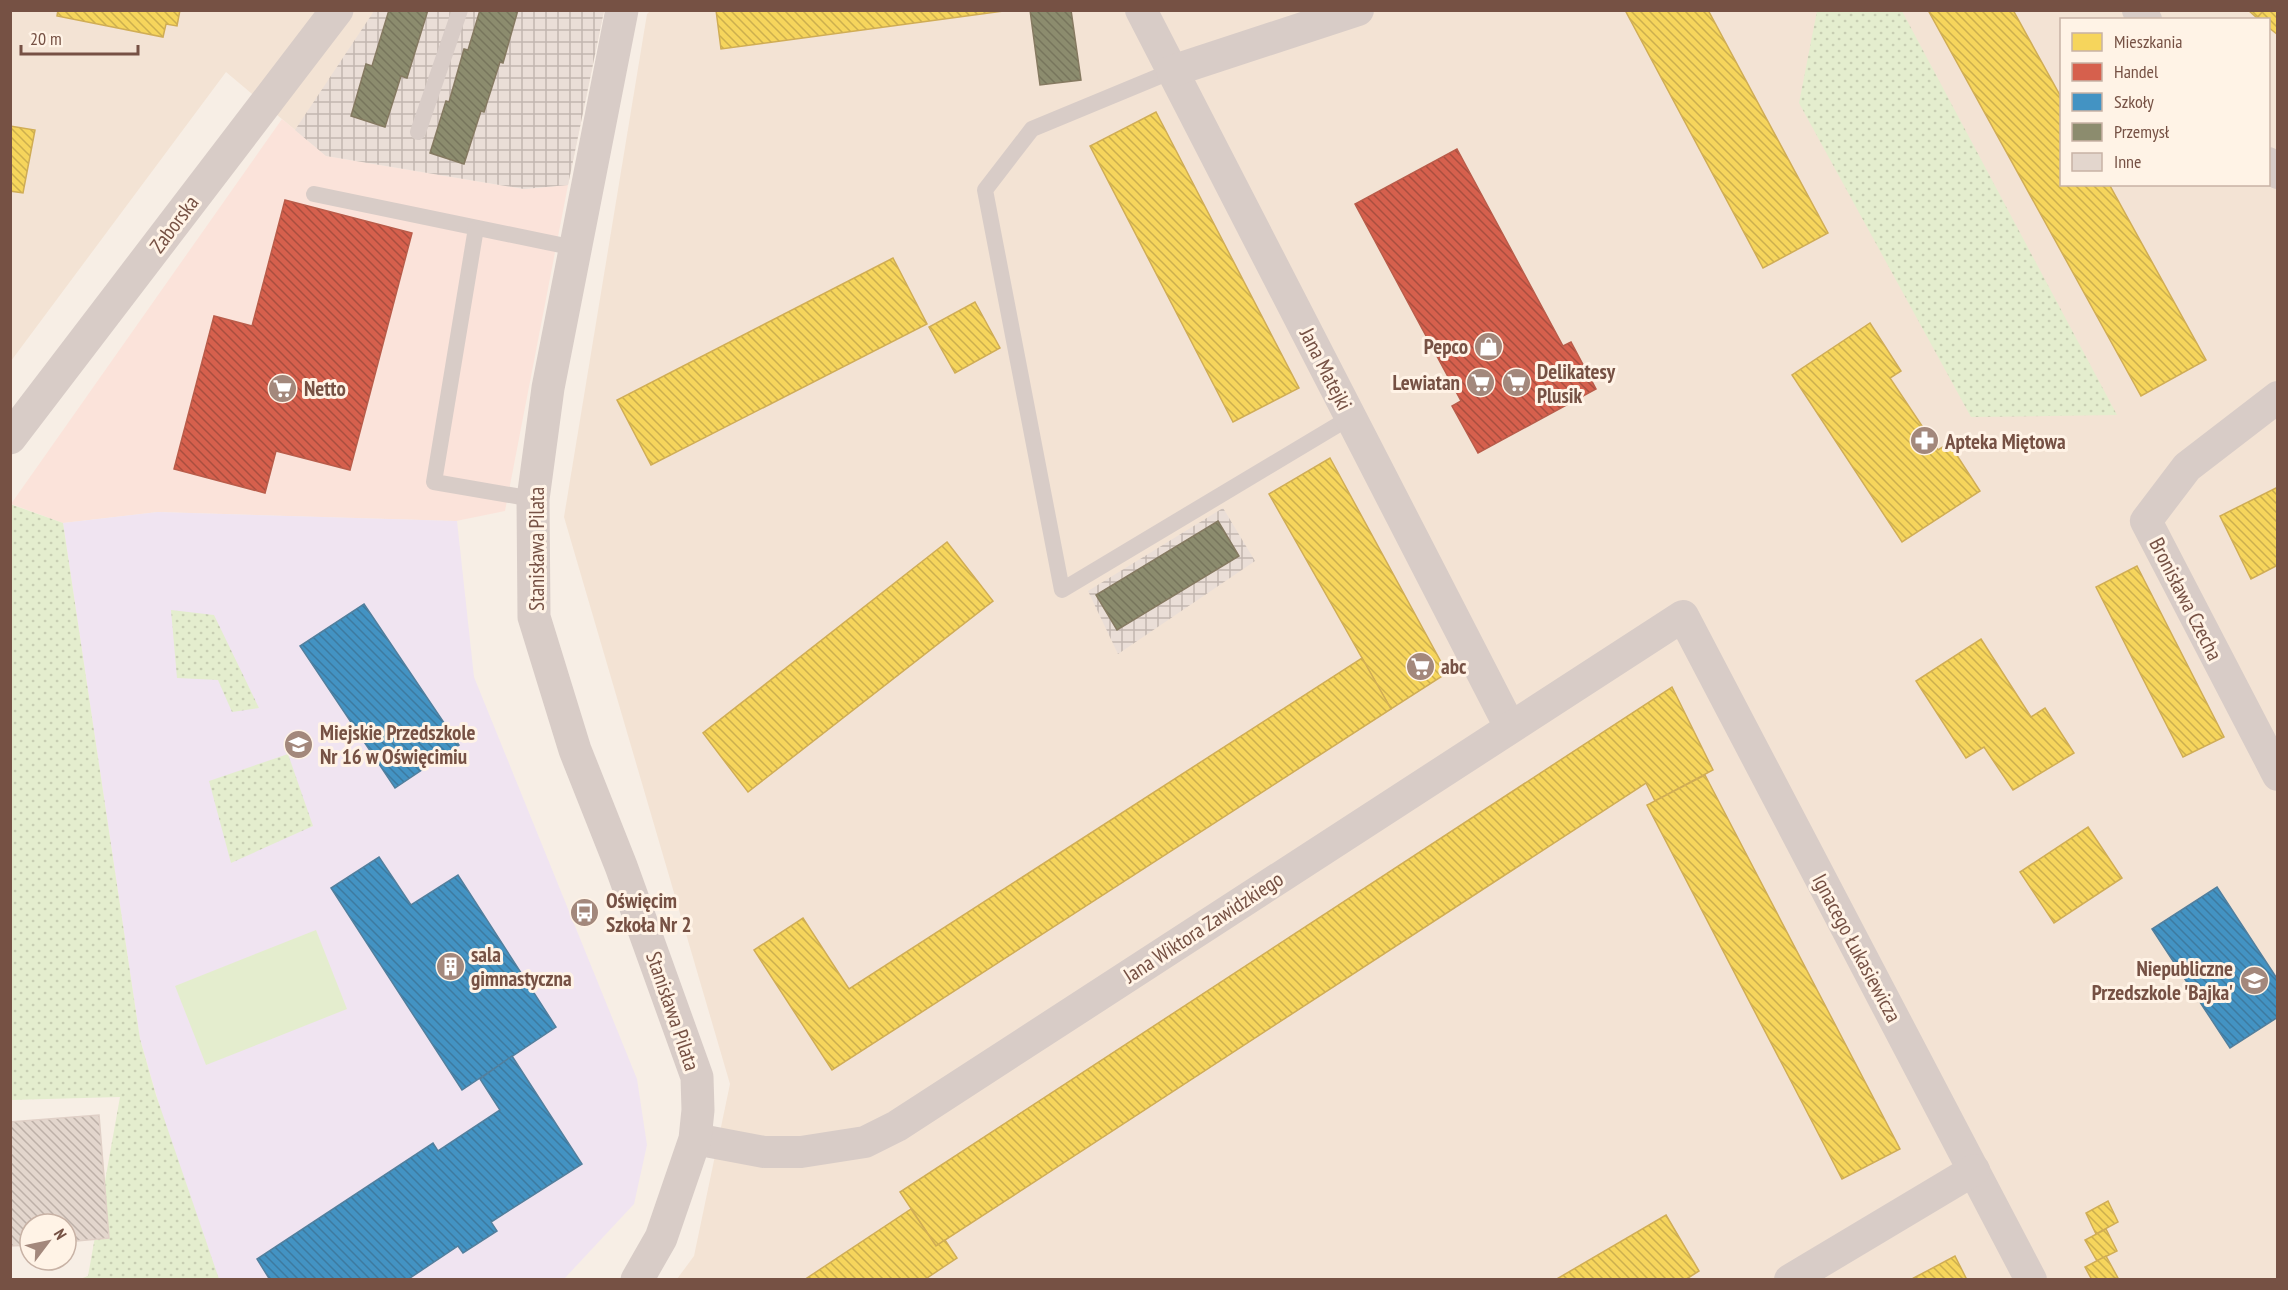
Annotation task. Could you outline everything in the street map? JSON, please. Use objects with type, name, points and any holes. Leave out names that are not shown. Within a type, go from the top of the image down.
[{"type":"street","name":"Zaborska","points":[[10,438],[337,10]]},
{"type":"street","name":"Stanisława Pilata","points":[[622,10],[548,388],[533,499],[534,617],[575,750],[621,866],[697,1077],[698,1110],[695,1139],[661,1238],[637,1280]]},
{"type":"street","name":"Jana Matejki","points":[[1141,10],[1510,728]]},
{"type":"street","points":[[1172,71],[1359,10]]},
{"type":"street","name":"Bronisława Czecha","points":[[2277,397],[2187,467],[2146,521],[2277,775]]},
{"type":"street","name":"Jana Wiktora Zawidzkiego","points":[[695,1139],[764,1152],[801,1152],[865,1142],[907,1119],[1683,616]]},
{"type":"street","name":"Ignacego Łukasiewicza","points":[[1683,616],[2031,1280]]},
{"type":"street","points":[[1790,1280],[1974,1170]]},
{"type":"lane","points":[[418,132],[460,10]]},
{"type":"lane","points":[[1172,71],[1032,129],[985,190],[1062,590],[1351,417]]},
{"type":"lane","points":[[314,194],[575,249]]},
{"type":"lane","points":[[476,228],[434,482],[533,499]]},
{"type":"shaded area","points":[[11,11],[604,11],[568,185],[326,156],[226,72],[11,361]]},
{"type":"shaded area","points":[[374,11],[604,11],[568,185],[524,189],[326,156],[295,130]]},
{"type":"shaded area","points":[[650,11],[2277,11],[2277,1279],[677,1279],[694,1256],[730,1084],[564,517],[647,14]]},
{"type":"shaded area","name":"Netto","points":[[282,119],[326,156],[524,189],[568,185],[505,511],[456,521],[158,512],[63,523],[11,504]]},
{"type":"shaded area","points":[[1223,508],[1255,561],[1118,654],[1088,591]]},
{"type":"shaded area","points":[[158,512],[457,521],[474,677],[637,1079],[647,1145],[634,1204],[564,1279],[210,1279],[140,1039],[63,523]]},
{"type":"green space","points":[[1817,11],[1902,11],[2117,415],[1971,417],[1799,103]]},
{"type":"green space","points":[[10,504],[63,523],[140,1039],[156,1095],[219,1279],[80,1279],[88,1276],[120,1097],[11,1100]]},
{"type":"green space","points":[[171,610],[214,615],[259,708],[232,712],[218,680],[177,678]]},
{"type":"green space","points":[[288,754],[313,826],[231,863],[209,781]]},
{"type":"green space","points":[[316,930],[347,1009],[206,1065],[175,986]]},
{"type":"building: Mieszkania","points":[[58,10],[180,10],[177,26],[166,24],[163,37],[57,16]]},
{"type":"building: Mieszkania","points":[[716,10],[1011,10],[721,49]]},
{"type":"building: Mieszkania","points":[[1625,10],[1708,10],[1828,233],[1763,268]]},
{"type":"building: Mieszkania","points":[[1928,10],[2013,10],[2060,95],[2060,186],[2110,186],[2206,360],[2141,396]]},
{"type":"building: Mieszkania","points":[[2248,10],[2264,10],[2257,18]]},
{"type":"building: Mieszkania","points":[[2264,10],[2278,10],[2278,35],[2270,29],[2270,18],[2257,18]]},
{"type":"building: Mieszkania","points":[[1156,112],[1299,388],[1233,422],[1090,146]]},
{"type":"building: Mieszkania","points":[[10,126],[35,130],[23,193],[10,191]]},
{"type":"building: Mieszkania","points":[[893,258],[927,324],[651,465],[617,400]]},
{"type":"building: Mieszkania","points":[[975,302],[1000,348],[955,373],[929,327]]},
{"type":"building: Mieszkania","points":[[1870,323],[1901,371],[1890,378],[1938,450],[1949,443],[1980,491],[1902,542],[1792,375]]},
{"type":"building: Mieszkania","points":[[1330,458],[1447,673],[1391,709],[1269,494]]},
{"type":"building: Mieszkania","points":[[2278,487],[2278,565],[2251,579],[2220,516]]},
{"type":"building: Mieszkania","points":[[947,542],[993,601],[748,792],[703,733]]},
{"type":"building: Mieszkania","points":[[2137,566],[2224,737],[2183,757],[2096,587]]},
{"type":"building: Mieszkania","points":[[1981,639],[2031,717],[2045,708],[2074,753],[2013,790],[1984,747],[1966,758],[1916,681]]},
{"type":"building: Mieszkania","points":[[1362,658],[1391,709],[832,1070],[754,950],[803,918],[849,989]]},
{"type":"building: Mieszkania","points":[[1672,687],[1713,770],[1655,801],[1646,783],[936,1246],[900,1192]]},
{"type":"building: Mieszkania","points":[[1705,775],[1900,1149],[1842,1179],[1647,805]]},
{"type":"building: Mieszkania","points":[[2088,827],[2122,878],[2054,923],[2020,872]]},
{"type":"building: Mieszkania","points":[[2108,1201],[2118,1222],[2096,1234],[2086,1213]]},
{"type":"building: Mieszkania","points":[[911,1209],[936,1246],[945,1240],[957,1258],[924,1280],[804,1280]]},
{"type":"building: Mieszkania","points":[[1666,1215],[1699,1271],[1685,1280],[1555,1280]]},
{"type":"building: Mieszkania","points":[[2106,1229],[2117,1251],[2097,1261],[2085,1240]]},
{"type":"building: Mieszkania","points":[[1955,1256],[1967,1280],[1910,1280]]},
{"type":"building: Mieszkania","points":[[2106,1256],[2118,1278],[2092,1280],[2085,1267]]},
{"type":"building: Handel","points":[[1457,149],[1563,346],[1571,342],[1596,389],[1478,453],[1452,406],[1461,401],[1355,204]]},
{"type":"building: Handel","name":"Netto","points":[[285,200],[412,233],[350,470],[276,451],[265,493],[174,469],[214,316],[252,326]]},
{"type":"building: Szkoły","name":"Miejskie Przedszkole Nr 16 w Oświęcimiu","points":[[364,604],[459,745],[395,788],[300,646]]},
{"type":"building: Szkoły","name":"sala gimnastyczna","points":[[379,857],[411,905],[458,875],[556,1027],[462,1090],[331,888]]},
{"type":"building: Szkoły","points":[[2217,887],[2278,980],[2278,1017],[2230,1048],[2152,929]]},
{"type":"building: Szkoły","points":[[512,1056],[582,1164],[491,1222],[497,1231],[463,1253],[458,1246],[407,1280],[270,1280],[257,1259],[433,1143],[438,1151],[500,1110],[480,1079]]},
{"type":"building: Przemysł","points":[[389,10],[428,10],[407,78],[401,76],[385,127],[351,116],[366,64],[372,66]]},
{"type":"building: Przemysł","points":[[480,10],[518,10],[503,63],[500,62],[484,112],[481,111],[464,164],[430,153],[446,101],[449,102],[464,49],[468,50]]},
{"type":"building: Przemysł","points":[[1030,10],[1071,10],[1081,80],[1040,85]]},
{"type":"building: Przemysł","points":[[1218,521],[1239,556],[1117,630],[1096,595]]},
{"type":"building: Inne","points":[[99,1115],[109,1238],[78,1241],[78,1212],[18,1212],[18,1246],[10,1246],[10,1122]]},
{"type":"place","name":"Pepco","points":[[1489,346]]},
{"type":"place","name":"Lewiatan","points":[[1481,382]]},
{"type":"place","name":"Delikatesy Plusik","points":[[1516,383]]},
{"type":"place","name":"Netto","points":[[283,388]]},
{"type":"place","name":"Apteka Miętowa","points":[[1924,441]]},
{"type":"place","name":"abc","points":[[1420,666]]},
{"type":"place","name":"Miejskie Przedszkole Nr 16 w Oświęcimiu","points":[[299,744]]},
{"type":"place","name":"Oświęcim Szkoła Nr 2","points":[[585,912]]},
{"type":"place","name":"sala gimnastyczna","points":[[450,966]]},
{"type":"place","name":"Niepubliczne Przedszkole 'Bajka'","points":[[2254,980]]}]
